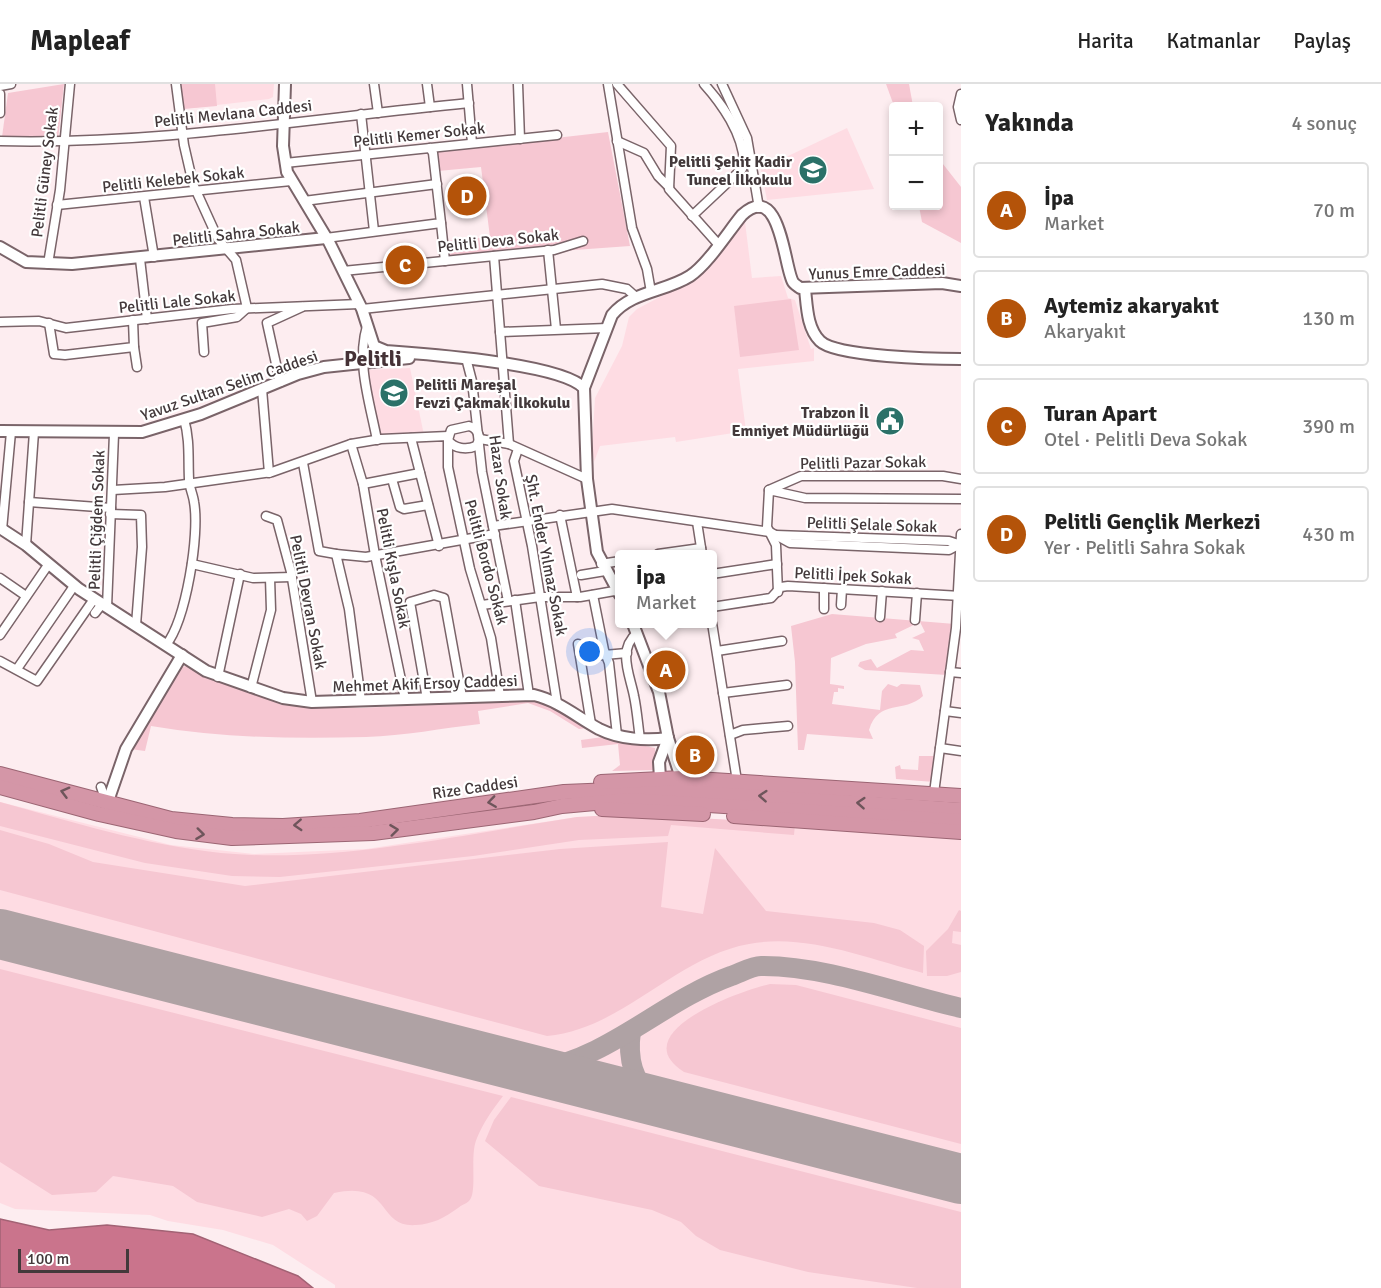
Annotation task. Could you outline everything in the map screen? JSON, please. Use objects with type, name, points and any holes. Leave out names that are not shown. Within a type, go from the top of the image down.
[{"type":"highway","name":"Rize Caddesi","points":[[0,774],[171,819],[232,825],[283,826],[360,821],[564,792],[660,789],[961,820]]},
{"type":"highway","points":[[520,798],[546,789],[660,778],[961,796]]},
{"type":"highway","name":"Rize Caddesi","points":[[0,787],[121,819],[176,831],[232,838],[373,833],[534,812],[562,806],[628,800],[961,810]]},
{"type":"highway","points":[[534,812],[593,809],[664,812],[961,832]]},
{"type":"street","points":[[0,86],[11,84]]},
{"type":"street","name":"Pelitli Güney Sokak","points":[[48,264],[70,84]]},
{"type":"street","points":[[176,84],[182,134],[190,172],[218,238],[236,260],[241,272],[247,308],[237,317],[202,323],[204,352]]},
{"type":"street","points":[[285,84],[283,124],[285,163],[291,181],[326,237],[361,307],[372,342],[380,349],[503,363],[575,380],[584,388]]},
{"type":"street","points":[[374,84],[378,112]]},
{"type":"street","points":[[427,84],[430,107]]},
{"type":"street","points":[[467,84],[472,143]]},
{"type":"street","points":[[518,84],[520,139]]},
{"type":"street","points":[[608,84],[632,228],[647,269],[651,292]]},
{"type":"street","points":[[617,84],[671,146],[669,186],[672,195],[718,244]]},
{"type":"street","points":[[692,216],[742,169],[744,163],[732,122],[716,96],[704,84]]},
{"type":"street","points":[[615,586],[603,567],[590,510],[584,388],[616,309],[636,297],[689,277],[746,211],[759,208],[747,138],[722,84]]},
{"type":"street","points":[[0,94],[0,113]]},
{"type":"street","points":[[961,94],[958,107],[961,120]]},
{"type":"street","name":"Pelitli Mevlana Caddesi","points":[[0,141],[64,142],[182,134],[469,103]]},
{"type":"street","points":[[362,114],[374,231]]},
{"type":"street","name":"Pelitli Kemer Sokak","points":[[285,163],[557,135]]},
{"type":"street","points":[[617,141],[644,153],[658,176],[669,186]]},
{"type":"street","points":[[430,148],[433,153],[445,261]]},
{"type":"street","name":"Pelitli Kelebek Sokak","points":[[57,205],[291,181]]},
{"type":"street","name":"Pelitli Sahra Sokak","points":[[304,201],[436,184]]},
{"type":"street","points":[[144,197],[154,257]]},
{"type":"street","name":"Yunus Emre Caddesi","points":[[759,208],[771,213],[778,226],[792,282],[805,289],[942,283],[961,286]]},
{"type":"street","name":"Pelitli Sahra Sokak","points":[[0,247],[26,262],[48,264],[140,259],[441,223]]},
{"type":"street","name":"Pelitli Deva Sokak","points":[[343,271],[548,250],[583,241]]},
{"type":"street","points":[[548,250],[556,329]]},
{"type":"street","name":"Şht. Ender Yılmaz Sokak","points":[[494,256],[514,461],[540,597],[557,703]]},
{"type":"street","points":[[140,259],[147,319]]},
{"type":"street","name":"Pelitli Lale Sokak","points":[[0,322],[49,323],[66,328],[247,308],[309,305],[361,307],[552,288],[615,285],[627,289],[636,297]]},
{"type":"street","points":[[805,289],[813,332],[826,345],[911,360],[961,359]]},
{"type":"street","points":[[280,382],[267,323],[309,305]]},
{"type":"street","points":[[133,320],[137,367]]},
{"type":"street","points":[[49,323],[54,354],[65,356],[134,347]]},
{"type":"street","points":[[367,326],[362,348],[363,362],[377,440]]},
{"type":"street","points":[[500,332],[607,327]]},
{"type":"street","name":"Yavuz Sultan Selim Caddesi","points":[[5,431],[114,434],[142,432],[184,419],[324,367],[431,356]]},
{"type":"street","name":"Hazar Sokak","points":[[466,358],[472,381],[480,439],[478,447],[529,695]]},
{"type":"street","points":[[262,389],[269,473]]},
{"type":"street","points":[[166,645],[179,624],[192,564],[195,506],[189,484],[189,436],[184,419]]},
{"type":"street","points":[[448,436],[454,428],[469,426],[476,429],[480,439]]},
{"type":"street","points":[[1,529],[5,431]]},
{"type":"street","points":[[26,545],[34,432]]},
{"type":"street","name":"Pelitli Çiğdem Sokak","points":[[100,605],[113,490],[114,434]]},
{"type":"street","points":[[448,436],[452,445],[460,448],[473,447],[480,439]]},
{"type":"street","points":[[113,490],[189,484],[269,473],[303,463],[351,444],[377,440],[448,436]]},
{"type":"street","name":"Pelitli Bordo Sokak","points":[[448,436],[448,467],[464,540],[491,638],[500,696]]},
{"type":"street","points":[[411,438],[439,546]]},
{"type":"street","points":[[480,439],[514,447],[587,479]]},
{"type":"street","name":"Pelitli Kışla Sokak","points":[[351,444],[363,484],[375,555],[405,699]]},
{"type":"street","points":[[303,463],[319,550],[336,555],[349,609],[361,701]]},
{"type":"street","points":[[363,484],[420,473]]},
{"type":"street","name":"Pelitli Pazar Sokak","points":[[769,490],[792,478],[816,476],[943,476],[961,479]]},
{"type":"street","points":[[392,479],[400,507],[405,509],[428,505]]},
{"type":"street","points":[[778,592],[776,545],[766,512],[769,490],[805,498],[961,499]]},
{"type":"street","points":[[29,502],[141,515],[142,547],[136,625]]},
{"type":"street","name":"Pelitli Şelale Sokak","points":[[336,555],[352,557],[375,555],[439,546],[526,520],[612,509],[773,534],[949,541],[960,544]]},
{"type":"street","points":[[560,515],[577,597]]},
{"type":"street","name":"Pelitli Devran Sokak","points":[[266,516],[277,520],[292,577],[312,702]]},
{"type":"street","points":[[697,522],[701,550]]},
{"type":"street","name":"Mehmet Akif Ersoy Caddesi","points":[[1,529],[26,545],[100,605],[218,677],[251,688],[294,700],[312,702],[529,695],[557,703],[591,724],[617,735],[640,739],[668,738]]},
{"type":"street","points":[[934,793],[950,672],[958,634],[961,534]]},
{"type":"street","points":[[581,575],[615,563]]},
{"type":"street","points":[[192,564],[253,578],[292,577]]},
{"type":"street","points":[[717,573],[777,564]]},
{"type":"street","points":[[0,635],[48,565]]},
{"type":"street","points":[[218,677],[240,574]]},
{"type":"street","points":[[0,578],[26,596]]},
{"type":"street","points":[[251,688],[271,610],[270,578]]},
{"type":"street","points":[[17,669],[75,586]]},
{"type":"street","name":"Pelitli İpek Sokak","points":[[717,606],[771,598],[784,586],[959,596]]},
{"type":"street","points":[[824,588],[824,609]]},
{"type":"street","points":[[841,605],[842,589]]},
{"type":"street","points":[[880,617],[882,591]]},
{"type":"street","points":[[482,605],[540,597],[577,597],[615,592]]},
{"type":"street","points":[[915,620],[916,593]]},
{"type":"street","points":[[427,699],[410,602],[434,595],[444,598],[462,697]]},
{"type":"street","points":[[593,595],[606,655],[617,735]]},
{"type":"street","points":[[0,661],[37,681],[100,605]]},
{"type":"street","points":[[635,628],[628,643],[627,653],[640,739]]},
{"type":"street","points":[[635,628],[659,692],[668,738],[681,778]]},
{"type":"street","points":[[713,628],[736,781]]},
{"type":"street","points":[[717,651],[782,641]]},
{"type":"street","points":[[579,644],[591,724]]},
{"type":"street","points":[[581,657],[627,653]]},
{"type":"street","points":[[108,804],[120,761],[182,656]]},
{"type":"street","points":[[950,672],[961,673]]},
{"type":"street","points":[[723,693],[787,685]]},
{"type":"street","points":[[945,711],[961,713]]},
{"type":"street","points":[[730,735],[743,730],[788,726]]},
{"type":"street","points":[[660,778],[659,762],[668,738]]},
{"type":"street","points":[[940,748],[961,751]]},
{"type":"street","points":[[101,787],[108,804]]},
{"type":"shaded area","points":[[64,84],[58,140],[2,137],[8,93]]},
{"type":"shaded area","points":[[181,84],[274,84],[273,97],[269,99],[183,109]]},
{"type":"shaded area","points":[[181,84],[215,84],[217,106],[183,109]]},
{"type":"shaded area","points":[[886,84],[909,84],[912,102],[893,102]]},
{"type":"shaded area","name":"Pelitli Şehit Kadir Tuncel İlkokulu","points":[[847,128],[874,189],[767,200],[759,159],[786,157]]},
{"type":"shaded area","points":[[608,132],[630,246],[447,259],[445,241],[490,237],[481,167],[438,171],[434,152]]},
{"type":"shaded area","points":[[943,164],[961,187],[961,243],[922,222],[920,210],[943,210]]},
{"type":"shaded area","points":[[745,222],[752,278],[781,276],[788,298],[795,300],[811,349],[814,348],[814,361],[738,369],[746,431],[676,442],[675,437],[600,446],[594,462],[592,448],[595,398],[622,346],[629,317],[637,309],[698,277]]},
{"type":"shaded area","points":[[791,299],[799,350],[740,357],[734,306]]},
{"type":"shaded area","name":"Pelitli Mareşal Fevzi Çakmak İlkokulu","points":[[410,368],[424,435],[380,438],[367,370]]},
{"type":"shaded area","points":[[832,614],[955,624],[947,675],[865,670],[858,666],[860,662],[871,659],[877,668],[911,650],[924,651],[919,640],[912,638],[925,632],[920,622],[895,634],[897,638],[866,644],[831,658],[830,684],[844,686],[844,689],[838,688],[838,692],[834,692],[832,704],[880,710],[882,691],[888,684],[897,687],[901,684],[920,685],[923,696],[916,701],[879,714],[873,720],[869,730],[873,739],[807,734],[804,750],[798,750],[795,662],[791,626]]},
{"type":"shaded area","points":[[186,666],[282,705],[360,708],[529,700],[553,708],[587,728],[579,729],[550,711],[528,703],[478,711],[480,724],[380,736],[258,737],[151,726],[145,751],[130,749],[178,668]]},
{"type":"shaded area","points":[[603,737],[655,748],[657,770],[612,771],[620,765],[618,744],[582,748],[581,740]]},
{"type":"shaded area","points":[[919,756],[937,756],[934,782],[896,779],[895,767],[900,765],[901,769],[918,770]]},
{"type":"shaded area","points":[[0,802],[171,845],[254,854],[366,849],[577,817],[682,817],[961,835],[961,1288],[335,1288],[335,1285],[273,1245],[223,1230],[168,1221],[150,1215],[15,1209],[0,1203]]},
{"type":"shaded area","points":[[0,802],[109,832],[165,844],[221,853],[264,855],[354,851],[399,846],[577,817],[612,815],[682,817],[795,824],[794,835],[671,825],[668,836],[579,840],[473,856],[280,877],[232,876],[145,863],[0,826]]},
{"type":"shaded area","points":[[0,830],[49,844],[93,862],[245,886],[560,849],[668,842],[661,907],[703,914],[715,848],[766,911],[874,923],[900,930],[924,946],[923,973],[815,945],[792,942],[749,944],[722,951],[697,963],[600,1020],[574,1031],[547,1036],[0,890]]},
{"type":"shaded area","points":[[959,910],[961,911],[961,932],[953,931],[952,943],[961,945],[961,972],[947,976],[927,976],[926,951],[948,929]]},
{"type":"shaded area","points":[[0,969],[503,1096],[479,1132],[474,1154],[472,1196],[468,1202],[443,1218],[416,1225],[403,1224],[375,1198],[366,1193],[353,1191],[334,1193],[317,1216],[307,1221],[301,1214],[289,1209],[262,1217],[197,1202],[173,1186],[113,1176],[96,1192],[52,1195],[0,1162]]},
{"type":"shaded area","points":[[770,984],[796,985],[961,1028],[961,1144],[684,1072],[669,1057],[667,1043],[676,1029],[692,1016],[735,995]]},
{"type":"shaded area","points":[[511,1097],[961,1212],[961,1288],[917,1288],[808,1272],[720,1250],[696,1236],[681,1222],[652,1210],[539,1186],[485,1141],[494,1120]]},
{"type":"shaded area","points":[[0,1219],[49,1230],[107,1225],[193,1234],[298,1276],[313,1288],[0,1288]]},
{"type":"taxiway","points":[[536,1070],[563,1064],[588,1054],[706,987],[757,966],[785,967],[835,975],[961,1008]]},
{"type":"taxiway","points":[[631,1031],[630,1051],[633,1069],[646,1093],[653,1100]]},
{"type":"runway","points":[[0,934],[961,1179]]},
{"type":"place","name":"Pelitli Şehit Kadir Tuncel İlkokulu","points":[[813,170]]},
{"type":"place","name":"Pelitli Gençlik Merkezi","points":[[467,196]]},
{"type":"place","name":"Turan Apart","points":[[405,265]]},
{"type":"place","name":"Pelitli Mareşal Fevzi Çakmak İlkokulu","points":[[394,393]]},
{"type":"place","name":"Trabzon İl Emniyet Müdürlüğü","points":[[890,421]]},
{"type":"place","name":"İpa","points":[[666,670]]},
{"type":"place","name":"Aytemiz akaryakıt","points":[[695,755]]},
{"type":"district","name":"Pelitli","points":[[373,358]]}]
